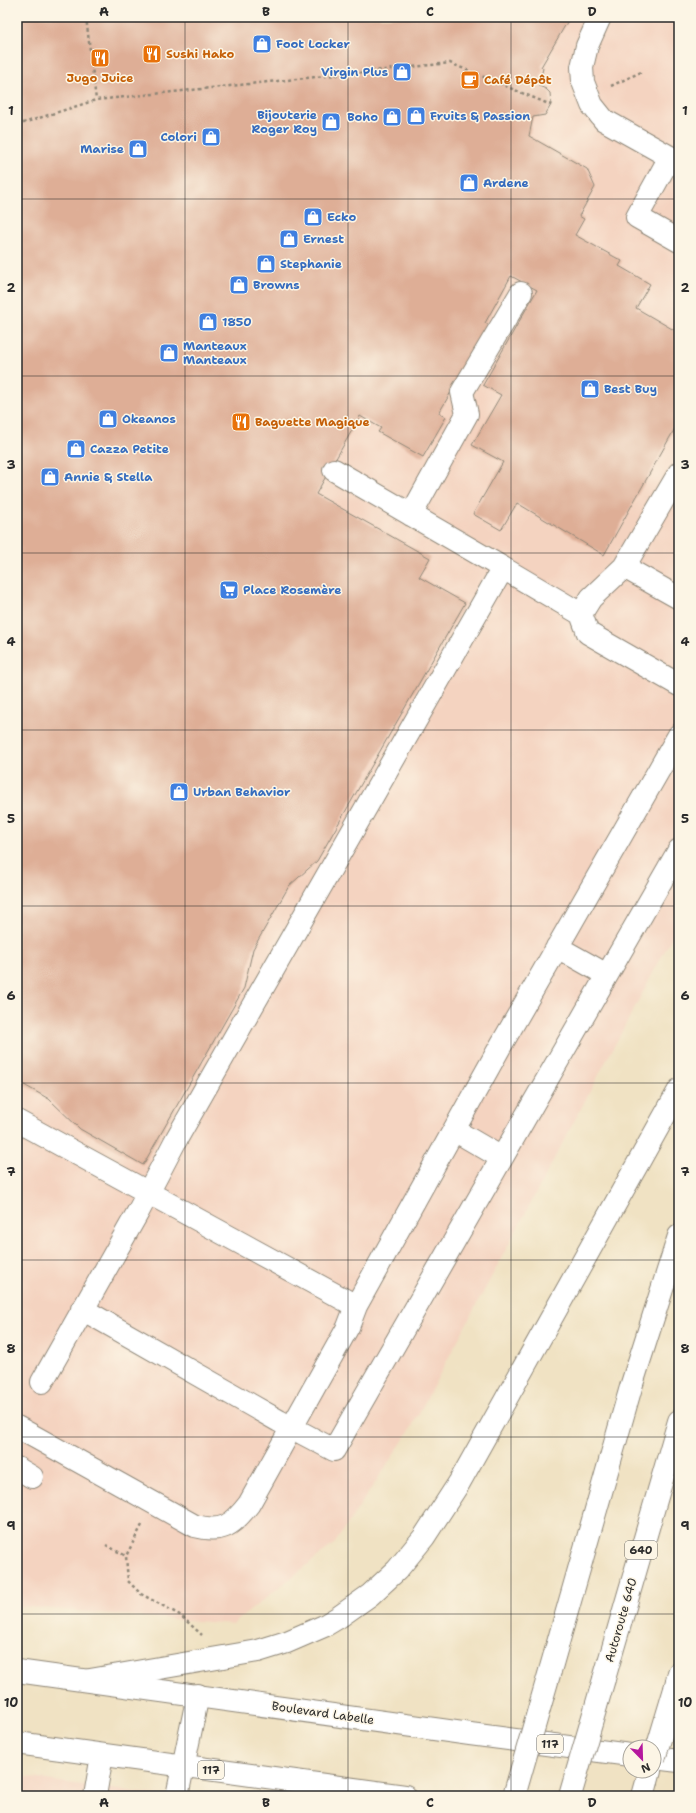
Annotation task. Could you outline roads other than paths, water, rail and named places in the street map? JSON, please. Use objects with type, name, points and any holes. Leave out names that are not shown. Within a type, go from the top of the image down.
[{"type":"main road","points":[[600,17],[587,46],[582,67],[583,82],[589,99],[604,120],[675,159],[637,217],[679,241]]},
{"type":"main road","points":[[411,515],[467,414],[462,392],[521,293]]},
{"type":"main road","points":[[334,470],[581,614],[588,633],[679,685]]},
{"type":"main road","points":[[581,614],[591,598],[624,567],[679,473]]},
{"type":"main road","points":[[624,567],[679,598]]},
{"type":"main road","points":[[42,1382],[262,988],[503,568]]},
{"type":"main road","points":[[17,1427],[194,1526],[207,1529],[217,1529],[239,1517],[249,1504],[292,1428],[348,1327],[356,1306],[557,947],[671,766],[679,736]]},
{"type":"main road","points":[[82,1309],[292,1428],[334,1450],[679,850]]},
{"type":"main road","points":[[557,947],[607,975]]},
{"type":"main road","points":[[90,1680],[242,1654],[287,1642],[340,1617],[370,1595],[397,1570],[424,1537],[459,1483],[679,1090]]},
{"type":"main road","points":[[17,1121],[356,1306]]},
{"type":"main road","points":[[454,1130],[502,1158]]},
{"type":"main road","points":[[514,1796],[631,1387],[679,1236]]},
{"type":"main road","name":"Autoroute 640","points":[[570,1796],[679,1421]]},
{"type":"main road","name":"Boulevard Labelle","points":[[17,1671],[622,1754]]},
{"type":"main road","points":[[660,1739],[677,1681]]},
{"type":"main road","points":[[177,1796],[198,1695]]},
{"type":"main road","name":"117","points":[[17,1743],[380,1794],[405,1796]]},
{"type":"main road","points":[[95,1796],[102,1755]]},
{"type":"main road","points":[[662,1759],[679,1761]]},
{"type":"main road","points":[[643,1796],[648,1779]]},
{"type":"place","name":"Foot Locker","points":[[262,44]]},
{"type":"place","name":"Sushi Hako","points":[[152,54]]},
{"type":"place","name":"Jugo Juice","points":[[100,58]]},
{"type":"place","name":"Virgin Plus","points":[[402,72]]},
{"type":"place","name":"Café Dépôt","points":[[470,80]]},
{"type":"place","name":"Fruits & Passion","points":[[416,116]]},
{"type":"place","name":"Boho","points":[[392,117]]},
{"type":"place","name":"Bijouterie Roger Roy","points":[[331,122]]},
{"type":"place","name":"Colori","points":[[211,137]]},
{"type":"place","name":"Marise","points":[[138,149]]},
{"type":"place","name":"Ardene","points":[[469,183]]},
{"type":"place","name":"Ecko","points":[[313,217]]},
{"type":"place","name":"Ernest","points":[[289,239]]},
{"type":"place","name":"Stephanie","points":[[266,264]]},
{"type":"place","name":"Browns","points":[[239,285]]},
{"type":"place","name":"1850","points":[[208,322]]},
{"type":"place","name":"Manteaux Manteaux","points":[[169,353]]},
{"type":"place","name":"Best Buy","points":[[590,389]]},
{"type":"place","name":"Okeanos","points":[[108,419]]},
{"type":"place","name":"Baguette Magique","points":[[241,422]]},
{"type":"place","name":"Cazza Petite","points":[[76,449]]},
{"type":"place","name":"Annie & Stella","points":[[50,477]]},
{"type":"place","name":"Place Rosemère","points":[[229,590]]},
{"type":"place","name":"Urban Behavior","points":[[179,792]]}]
